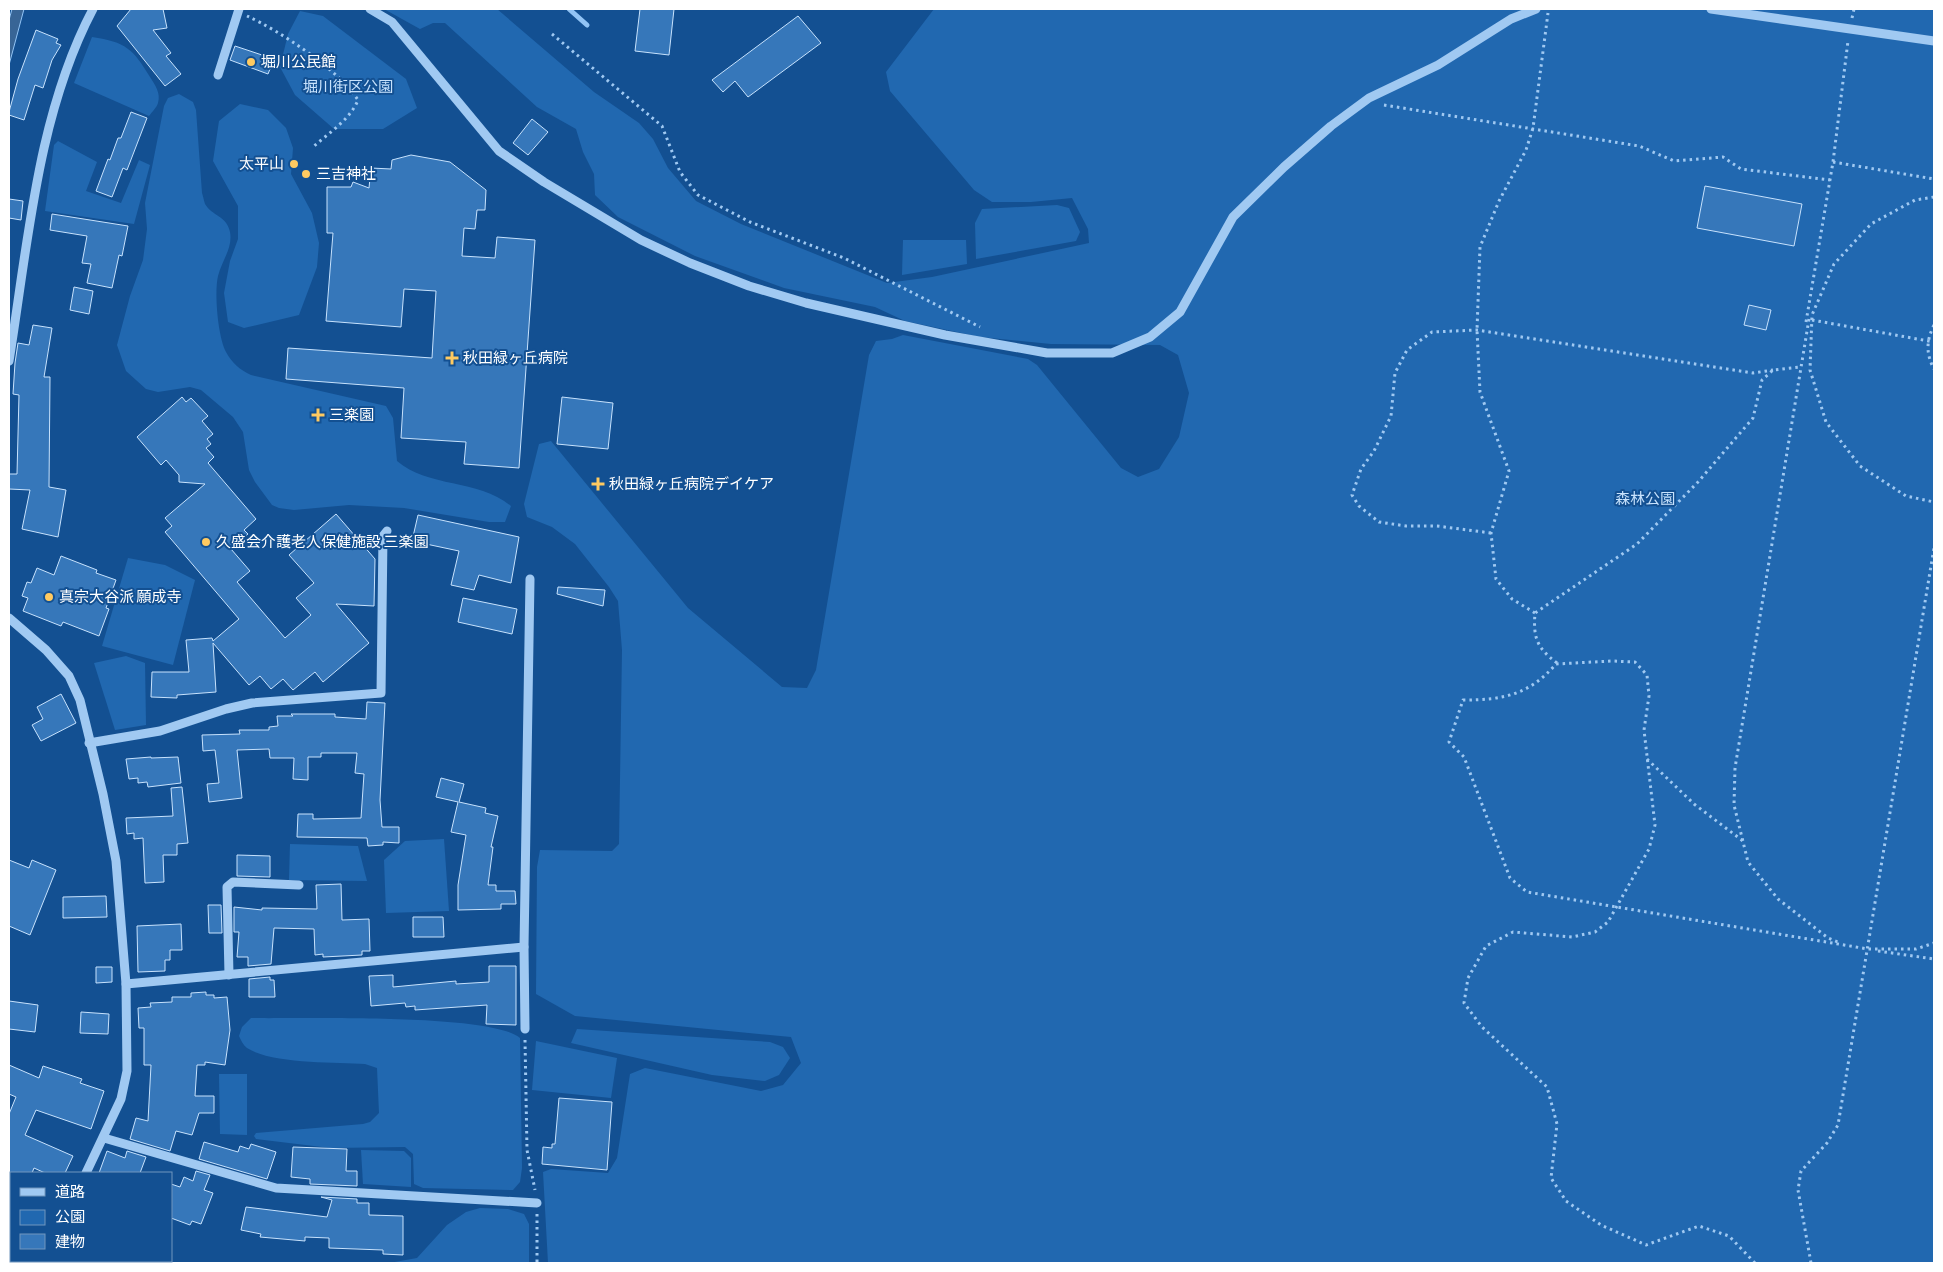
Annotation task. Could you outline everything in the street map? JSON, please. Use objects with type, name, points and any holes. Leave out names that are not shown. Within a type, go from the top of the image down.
[{"type":"street","points":[[9,360],[47,131],[65,76],[93,9]]},
{"type":"street","points":[[370,9],[392,22],[499,151],[544,182],[641,240],[690,263],[749,286],[806,303],[946,336],[1047,353],[1112,353],[1150,337],[1180,312],[1232,217],[1284,167],[1331,126],[1369,98],[1438,65],[1511,19],[1536,9]]},
{"type":"street","points":[[1711,9],[1934,41]]},
{"type":"street","points":[[218,75],[239,10]]},
{"type":"street","points":[[89,743],[160,731],[226,709],[252,703],[381,693],[383,536],[387,531]]},
{"type":"street","points":[[525,1029],[524,948],[530,579]]},
{"type":"street","points":[[9,618],[46,650],[69,676],[80,700],[103,794],[116,862],[126,984],[127,1071],[121,1099],[87,1172]]},
{"type":"street","points":[[229,975],[227,887],[232,882],[299,885]]},
{"type":"street","points":[[126,984],[524,948]]},
{"type":"street","points":[[104,1138],[276,1188],[537,1203]]},
{"type":"path","points":[[1535,613],[1512,599],[1496,579],[1491,533],[1509,471],[1480,392],[1477,330],[1480,247],[1499,201],[1526,150],[1533,128],[1549,9]]},
{"type":"path","points":[[239,10],[320,62],[351,89],[358,100],[355,107],[344,119],[312,148]]},
{"type":"path","points":[[1850,28],[1833,162],[1802,348],[1810,320],[1834,264],[1871,224],[1915,200],[1934,196]]},
{"type":"path","points":[[552,34],[662,126],[680,172],[698,195],[750,222],[844,258],[989,332]]},
{"type":"path","points":[[1369,98],[1381,105],[1639,146],[1674,161],[1722,157],[1741,170],[1830,180]]},
{"type":"path","points":[[1833,162],[1934,179]]},
{"type":"path","points":[[1810,320],[1934,342]]},
{"type":"path","points":[[1810,320],[1800,367],[1735,768],[1734,805],[1748,862],[1778,899],[1828,938],[1845,945],[1868,949],[1916,949],[1934,943]]},
{"type":"path","points":[[1810,320],[1810,370],[1826,422],[1860,466],[1906,496],[1934,502]]},
{"type":"path","points":[[1934,325],[1928,341],[1929,358],[1934,369]]},
{"type":"path","points":[[1491,533],[1437,526],[1406,526],[1379,522],[1359,506],[1352,494],[1361,469],[1374,451],[1391,416],[1394,373],[1407,350],[1432,332],[1477,330],[1753,374],[1800,367]]},
{"type":"path","points":[[1535,613],[1637,544],[1698,482],[1754,418],[1762,380],[1773,370]]},
{"type":"path","points":[[1810,1263],[1798,1190],[1801,1171],[1827,1143],[1838,1125],[1934,548]]},
{"type":"path","points":[[1535,613],[1534,631],[1542,652],[1557,664],[1612,661],[1635,662],[1647,675],[1649,696],[1644,730],[1655,825],[1649,849],[1608,922],[1594,932],[1572,937],[1513,932],[1486,946],[1468,978],[1464,1003],[1482,1027],[1547,1087],[1557,1124],[1550,1178],[1566,1202],[1601,1224],[1646,1245],[1699,1226],[1729,1236],[1755,1263]]},
{"type":"path","points":[[1557,664],[1543,678],[1517,694],[1490,700],[1463,700],[1449,742],[1464,757],[1510,878],[1526,892],[1934,960]]},
{"type":"path","points":[[1647,758],[1694,804],[1743,841]]},
{"type":"path","points":[[525,1029],[527,1150],[537,1203],[537,1263]]},
{"type":"green space","name":"森林公園","points":[[384,9],[497,9],[594,92],[639,123],[653,139],[668,168],[696,201],[741,224],[887,283],[932,277],[1089,243],[1088,229],[1072,198],[1031,202],[992,202],[974,190],[890,91],[886,72],[934,9],[1934,9],[1934,1263],[548,1263],[543,1172],[551,1169],[608,1173],[617,1158],[630,1074],[645,1068],[761,1091],[783,1085],[801,1063],[791,1037],[575,1016],[536,994],[537,867],[540,850],[612,851],[619,844],[622,650],[618,601],[609,587],[575,544],[552,527],[527,517],[524,504],[539,444],[551,441],[688,608],[782,687],[807,688],[816,670],[869,355],[876,341],[892,339],[903,335],[1028,359],[1037,365],[1121,468],[1138,477],[1159,469],[1179,437],[1189,393],[1178,355],[1160,345],[1051,344],[980,337],[905,321],[875,307],[784,288],[695,256],[618,217],[595,195],[594,174],[583,152],[576,129],[537,107],[445,23],[433,23],[420,29]]},
{"type":"green space","name":"堀川街区公園","points":[[300,11],[323,16],[406,79],[417,108],[383,129],[334,129],[295,95],[280,67],[288,34]]},
{"type":"green space","points":[[92,37],[121,44],[139,60],[158,92],[159,99],[156,108],[149,116],[74,83]]},
{"type":"green space","points":[[179,94],[193,102],[196,110],[202,193],[205,204],[211,211],[223,219],[230,232],[229,249],[218,276],[216,293],[217,315],[223,345],[231,360],[251,375],[386,406],[393,418],[397,461],[409,470],[423,476],[484,491],[498,497],[511,506],[505,522],[489,522],[404,508],[349,505],[294,510],[279,508],[272,505],[255,482],[249,470],[243,432],[233,417],[201,390],[190,387],[158,392],[146,389],[126,371],[117,345],[130,296],[143,260],[147,229],[145,203],[164,106],[168,98]]},
{"type":"green space","points":[[240,104],[268,110],[286,128],[293,148],[291,174],[312,213],[319,243],[317,267],[299,315],[244,328],[228,322],[224,293],[230,261],[238,239],[238,206],[213,161],[219,121]]},
{"type":"green space","points":[[58,141],[97,162],[86,191],[121,203],[139,160],[150,165],[134,224],[45,211],[54,145]]},
{"type":"green space","points":[[1057,205],[1069,208],[1080,232],[1076,241],[976,259],[975,223],[982,209]]},
{"type":"green space","points":[[903,240],[966,240],[967,264],[902,275]]},
{"type":"green space","points":[[128,558],[165,565],[195,580],[173,665],[102,646]]},
{"type":"green space","points":[[126,656],[145,663],[146,725],[115,730],[94,663]]},
{"type":"green space","points":[[444,839],[449,911],[386,913],[384,860],[405,841]]},
{"type":"green space","points":[[290,844],[358,846],[367,881],[289,880]]},
{"type":"green space","points":[[251,1018],[350,1018],[435,1021],[472,1024],[502,1030],[520,1038],[522,1168],[520,1182],[513,1190],[423,1188],[414,1184],[413,1154],[405,1147],[330,1148],[256,1139],[254,1136],[256,1133],[363,1124],[370,1122],[379,1113],[377,1068],[365,1064],[287,1060],[258,1053],[247,1048],[239,1036],[242,1027]]},
{"type":"green space","points":[[577,1029],[770,1042],[783,1047],[790,1058],[779,1075],[765,1081],[712,1075],[571,1043]]},
{"type":"green space","points":[[536,1041],[617,1058],[611,1098],[532,1090]]},
{"type":"green space","points":[[219,1074],[247,1074],[247,1135],[220,1134]]},
{"type":"green space","points":[[361,1150],[404,1151],[411,1158],[411,1187],[363,1184]]},
{"type":"green space","points":[[480,1208],[508,1209],[524,1214],[529,1224],[529,1263],[389,1263],[417,1258],[447,1225],[466,1212]]},
{"type":"shaded area","points":[[12,9],[24,9],[9,65],[9,20]]},
{"type":"building","points":[[131,9],[163,9],[167,28],[153,30],[171,53],[166,56],[181,74],[165,86],[117,26]]},
{"type":"building","points":[[640,9],[674,9],[669,55],[635,51]]},
{"type":"building","points":[[798,16],[821,43],[748,97],[735,81],[723,92],[712,80]]},
{"type":"building","points":[[36,30],[58,39],[56,43],[61,45],[52,60],[43,88],[35,85],[24,120],[9,115],[9,112],[18,79]]},
{"type":"building","name":"堀川公民館","points":[[235,46],[274,59],[268,74],[230,60]]},
{"type":"building","points":[[131,112],[147,118],[127,170],[123,168],[112,197],[96,191],[108,159],[110,160],[118,138],[121,138]]},
{"type":"building","points":[[532,119],[548,132],[528,155],[513,143]]},
{"type":"building","points":[[411,155],[450,162],[486,190],[485,210],[477,210],[475,229],[464,228],[462,256],[495,258],[497,237],[535,240],[519,468],[464,464],[466,442],[401,438],[404,388],[286,379],[288,348],[432,358],[436,291],[404,289],[401,327],[326,321],[333,233],[327,233],[327,187],[351,187],[353,182],[369,188],[371,168],[391,169],[392,160]]},
{"type":"building","points":[[1705,186],[1802,204],[1794,246],[1697,228]]},
{"type":"building","points":[[9,199],[23,201],[21,220],[9,218]]},
{"type":"building","points":[[52,214],[128,226],[122,256],[119,255],[112,288],[87,283],[91,264],[82,263],[87,236],[50,230]]},
{"type":"building","points":[[74,287],[93,291],[89,314],[70,310]]},
{"type":"building","points":[[1749,305],[1771,310],[1766,330],[1744,325]]},
{"type":"building","points":[[33,325],[52,328],[44,377],[50,377],[49,487],[66,490],[58,537],[22,529],[30,490],[9,489],[9,474],[17,474],[19,395],[13,394],[15,363],[18,343],[29,345]]},
{"type":"building","name":"久盛会介護老人保健施設 三楽園","points":[[182,397],[186,402],[191,398],[208,416],[202,421],[213,434],[207,439],[211,444],[206,448],[214,457],[208,463],[256,519],[244,530],[248,534],[231,549],[250,571],[237,582],[285,638],[311,615],[296,598],[314,583],[289,555],[336,514],[375,559],[374,606],[336,604],[369,643],[323,682],[315,672],[293,690],[283,679],[271,689],[260,676],[249,685],[213,643],[216,692],[177,695],[177,698],[151,697],[152,672],[189,672],[186,640],[212,638],[213,641],[239,619],[165,532],[172,526],[165,518],[205,484],[179,482],[179,475],[166,460],[161,465],[137,437]]},
{"type":"building","points":[[562,397],[613,403],[608,449],[557,444]]},
{"type":"building","points":[[418,515],[519,537],[511,583],[479,575],[474,590],[451,585],[459,551],[412,541]]},
{"type":"building","name":"真宗大谷派 願成寺","points":[[61,556],[97,570],[96,573],[116,580],[106,608],[109,609],[99,636],[63,622],[61,626],[23,611],[28,598],[22,596],[27,582],[31,583],[37,568],[54,575]]},
{"type":"building","points":[[558,587],[605,590],[603,606],[557,594]]},
{"type":"building","points":[[463,598],[517,609],[512,634],[458,622]]},
{"type":"building","points":[[61,694],[76,723],[41,741],[32,725],[43,719],[37,707]]},
{"type":"building","points":[[367,702],[385,703],[380,800],[382,827],[399,827],[399,843],[383,842],[383,845],[368,846],[367,838],[297,837],[298,814],[313,814],[313,819],[361,818],[364,774],[355,773],[357,753],[321,753],[321,757],[308,757],[308,780],[293,779],[294,758],[270,758],[269,749],[237,750],[242,798],[209,802],[207,784],[219,783],[215,750],[203,751],[202,735],[240,734],[239,730],[269,730],[269,727],[278,726],[277,716],[293,716],[291,714],[335,714],[335,717],[366,719]]},
{"type":"building","points":[[178,757],[181,783],[148,787],[147,782],[138,783],[138,778],[129,779],[126,759]]},
{"type":"building","points":[[441,778],[464,784],[459,802],[486,808],[485,813],[498,816],[491,847],[493,847],[488,885],[496,885],[496,891],[515,891],[516,904],[501,904],[501,909],[458,910],[458,885],[466,835],[451,832],[458,802],[436,797]]},
{"type":"building","points":[[182,787],[188,843],[177,844],[177,855],[163,855],[164,882],[145,883],[143,838],[134,839],[134,833],[127,834],[126,818],[173,816],[171,788]]},
{"type":"building","points":[[237,855],[270,856],[270,877],[237,876]]},
{"type":"building","points":[[9,860],[29,868],[32,860],[56,870],[30,935],[9,926]]},
{"type":"building","points":[[341,884],[342,920],[369,919],[370,951],[362,951],[362,955],[323,957],[323,954],[315,955],[314,929],[274,928],[271,964],[248,966],[248,957],[237,957],[239,932],[234,932],[234,907],[262,910],[262,908],[317,909],[316,885]]},
{"type":"building","points":[[106,896],[107,917],[63,918],[63,897]]},
{"type":"building","points":[[208,905],[221,905],[222,933],[209,933]]},
{"type":"building","points":[[413,917],[443,917],[444,937],[413,937]]},
{"type":"building","points":[[181,924],[182,950],[170,950],[170,960],[165,960],[165,971],[138,972],[137,926]]},
{"type":"building","points":[[489,966],[516,966],[516,1025],[486,1024],[487,1005],[415,1010],[415,1006],[406,1007],[405,1003],[371,1006],[369,976],[393,975],[393,987],[456,981],[456,984],[489,982]]},
{"type":"building","points":[[96,967],[112,967],[112,982],[96,983]]},
{"type":"building","points":[[270,977],[270,980],[274,980],[275,997],[249,997],[249,979]]},
{"type":"building","points":[[206,992],[206,995],[214,995],[214,998],[227,997],[230,1030],[225,1065],[205,1062],[205,1065],[197,1065],[195,1096],[214,1096],[214,1113],[199,1113],[192,1135],[176,1131],[170,1151],[130,1139],[136,1118],[148,1121],[151,1065],[144,1065],[144,1028],[139,1028],[138,1008],[151,1007],[150,1003],[172,1002],[172,997],[191,997],[191,993]]},
{"type":"building","points":[[9,1001],[38,1005],[35,1032],[9,1029]]},
{"type":"building","points":[[81,1012],[109,1014],[108,1034],[80,1033]]},
{"type":"building","points":[[9,1065],[39,1078],[43,1066],[82,1079],[80,1083],[104,1091],[91,1129],[36,1110],[25,1135],[73,1156],[65,1172],[43,1172],[34,1168],[32,1172],[9,1173],[9,1114],[16,1097],[9,1094]]},
{"type":"building","points":[[559,1098],[612,1102],[607,1170],[542,1164],[543,1147],[552,1148],[552,1144],[555,1144]]},
{"type":"building","points":[[204,1142],[238,1152],[240,1146],[249,1149],[251,1144],[276,1152],[267,1179],[199,1159]]},
{"type":"building","points":[[293,1147],[347,1149],[346,1171],[357,1171],[357,1186],[310,1184],[310,1179],[291,1177]]},
{"type":"building","points":[[107,1151],[125,1158],[127,1151],[146,1157],[140,1172],[99,1172]]},
{"type":"building","points":[[196,1171],[210,1175],[204,1190],[213,1193],[201,1224],[192,1221],[190,1225],[172,1218],[172,1184],[180,1187],[184,1177],[193,1181]]},
{"type":"building","points":[[321,1197],[357,1199],[357,1203],[369,1203],[369,1215],[403,1216],[403,1255],[383,1254],[383,1250],[329,1248],[329,1238],[305,1237],[305,1241],[260,1237],[261,1234],[241,1230],[246,1207],[327,1217],[332,1200]]},
{"type":"waterway","points":[[569,9],[587,25]]},
{"type":"place","name":"堀川公民館","points":[[251,62]]},
{"type":"place","name":"太平山","points":[[294,164]]},
{"type":"place","name":"三吉神社","points":[[306,174]]},
{"type":"place","name":"秋田緑ヶ丘病院","points":[[452,358]]},
{"type":"place","name":"三楽園","points":[[318,415]]},
{"type":"place","name":"秋田緑ヶ丘病院デイケア","points":[[598,484]]},
{"type":"place","name":"久盛会介護老人保健施設 三楽園","points":[[206,542]]},
{"type":"place","name":"真宗大谷派 願成寺","points":[[49,597]]}]
